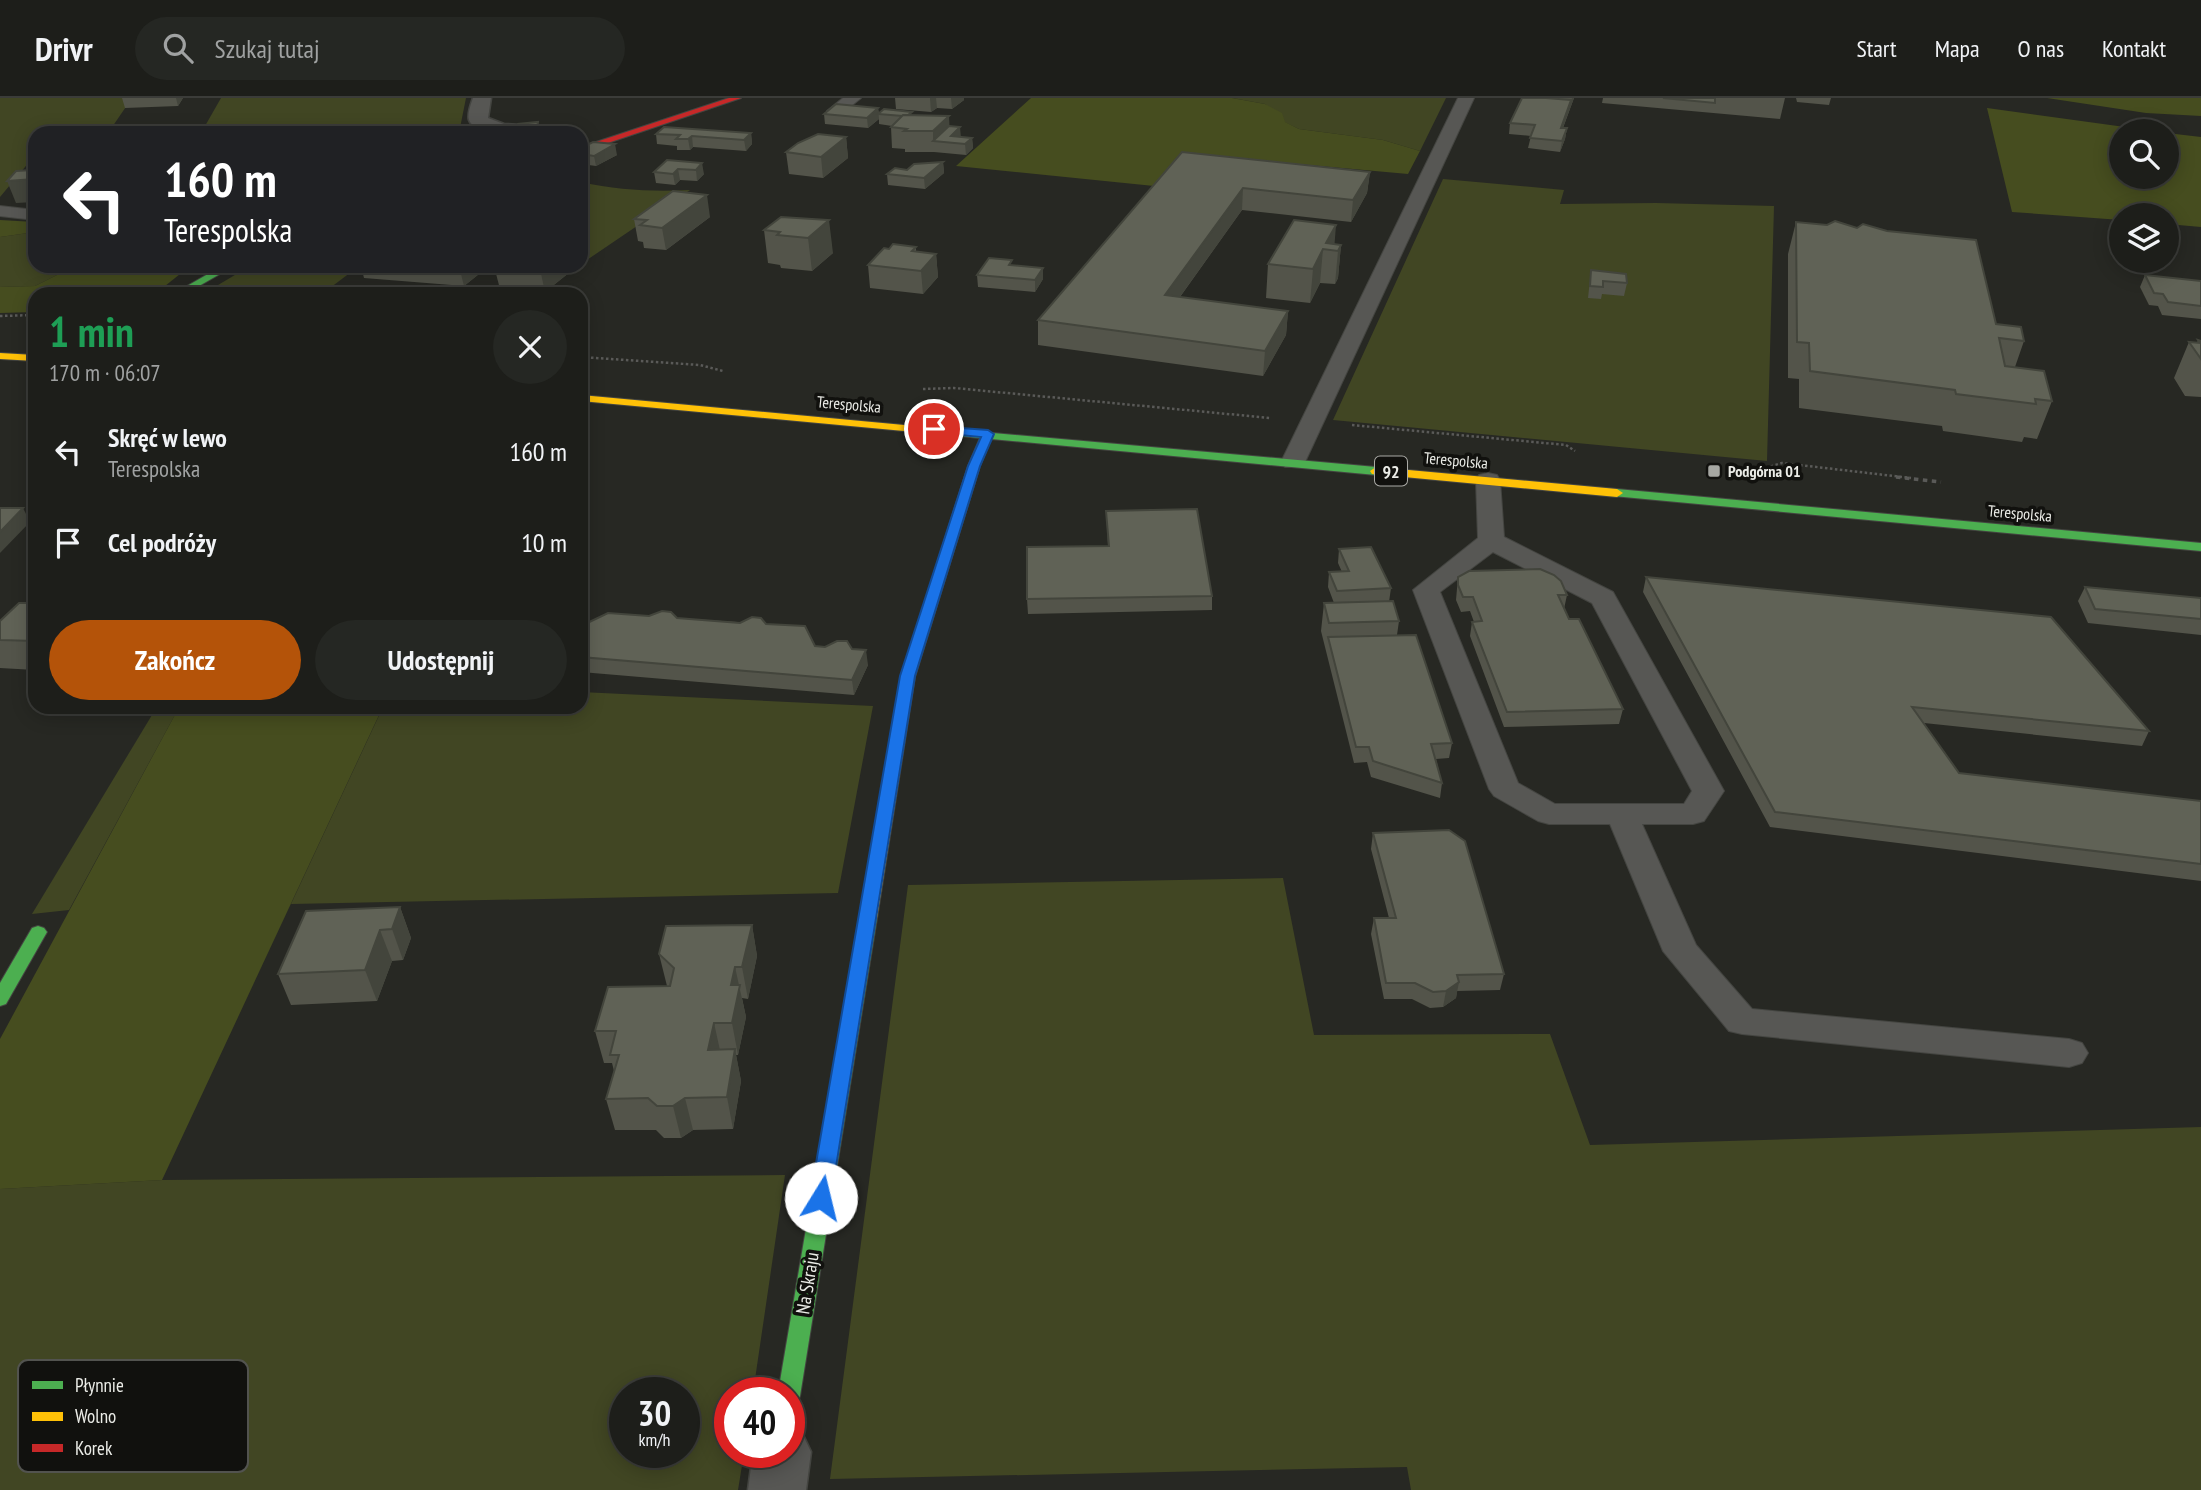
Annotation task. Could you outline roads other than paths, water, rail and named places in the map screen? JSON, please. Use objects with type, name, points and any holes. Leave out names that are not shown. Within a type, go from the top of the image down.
[{"type":"main road","points":[[588,143],[737,98]]},
{"type":"main road","points":[[191,287],[216,273]]},
{"type":"main road","points":[[0,356],[28,358]]},
{"type":"main road","name":"Terespolska","points":[[588,399],[2201,547]]},
{"type":"main road","name":"Na Skraju","points":[[792,1377],[908,676],[974,466],[988,434]]},
{"type":"main road","points":[[0,999],[38,932]]},
{"type":"street","points":[[482,98],[478,118],[488,126]]},
{"type":"street","points":[[777,1490],[780,1468]]},
{"type":"lane","points":[[835,111],[853,98]]},
{"type":"lane","points":[[1293,462],[1466,98]]},
{"type":"lane","points":[[0,211],[28,214]]},
{"type":"lane","points":[[1488,480],[1490,541]]},
{"type":"lane","points":[[1490,541],[1603,598],[1708,791],[1693,814],[1549,814],[1505,789],[1426,590],[1490,541]]},
{"type":"lane","points":[[1622,814],[1681,951],[1742,1021],[2069,1053]]},
{"type":"place","name":"Podgórna 01","points":[[1714,471]]}]
